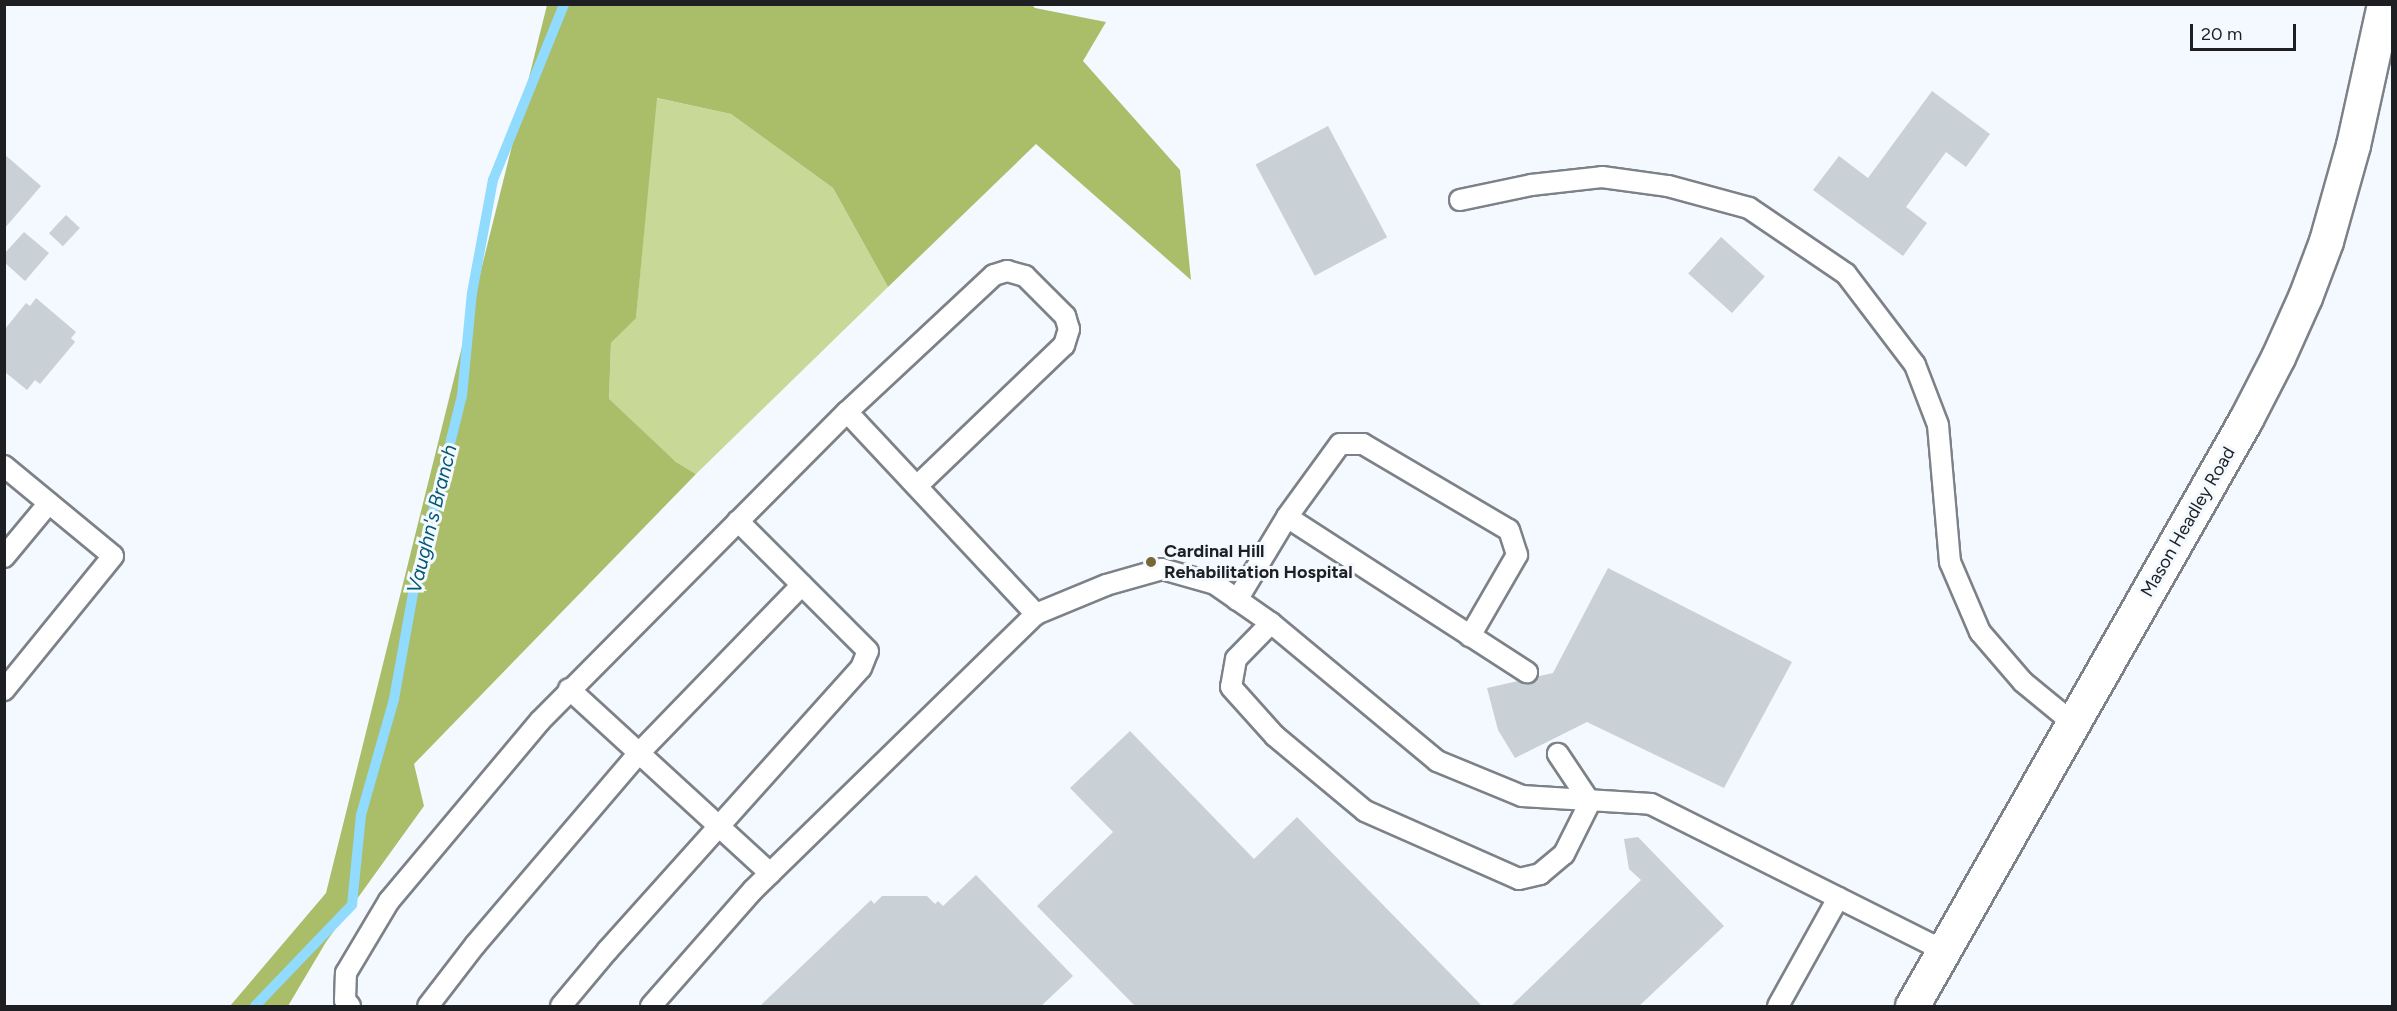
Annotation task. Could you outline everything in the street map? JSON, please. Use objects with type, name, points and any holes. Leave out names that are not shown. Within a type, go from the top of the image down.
[{"type":"main road","name":"Mason Headley Road","points":[[1912,1006],[2246,419],[2305,297],[2326,241],[2353,145],[2384,4]]},
{"type":"lane","points":[[1460,200],[1531,185],[1602,177],[1668,186],[1749,208],[1846,274],[1915,364],[1938,425],[1950,562],[1980,632],[2023,682],[2073,723]]},
{"type":"lane","points":[[350,1006],[345,1000],[346,973],[389,901],[569,689],[847,412],[994,275],[1007,271],[1025,276],[1065,316],[1069,329],[1064,345],[917,486]]},
{"type":"lane","points":[[847,412],[1036,614]]},
{"type":"lane","points":[[1237,600],[1287,517],[1340,444],[1363,444],[1509,530],[1517,555],[1470,636]]},
{"type":"lane","points":[[4,466],[113,556],[4,690]]},
{"type":"lane","points":[[4,557],[49,503]]},
{"type":"lane","points":[[1287,517],[1527,672]]},
{"type":"lane","points":[[561,1006],[607,951],[861,668],[868,651],[738,521]]},
{"type":"lane","points":[[651,1006],[770,873],[1036,614],[1106,585],[1162,569],[1215,584],[1270,623],[1437,761],[1522,796],[1651,804],[1944,951]]},
{"type":"lane","points":[[428,1006],[475,945],[639,753],[802,585]]},
{"type":"lane","points":[[1270,623],[1236,659],[1231,687],[1275,736],[1365,812],[1519,879],[1540,874],[1564,854],[1590,802]]},
{"type":"lane","points":[[569,689],[770,873]]},
{"type":"lane","points":[[1558,754],[1590,802]]},
{"type":"lane","points":[[1778,1006],[1838,898]]},
{"type":"green space","points":[[547,5],[1032,5],[1035,8],[1106,22],[1083,61],[1180,170],[1191,280],[1036,144],[888,287],[833,188],[731,114],[657,98],[636,318],[611,343],[609,399],[676,462],[696,474],[414,764],[424,806],[326,942],[288,1006],[230,1006],[326,893]]},
{"type":"green space","points":[[656,98],[731,114],[833,188],[888,287],[696,474],[676,462],[609,400],[611,343],[636,317]]},
{"type":"building","points":[[1932,91],[1990,134],[1966,167],[1946,152],[1906,207],[1927,223],[1903,256],[1813,190],[1839,156],[1868,178]]},
{"type":"building","points":[[1328,126],[1387,237],[1315,276],[1256,164]]},
{"type":"building","points":[[4,154],[41,186],[4,229]]},
{"type":"building","points":[[66,215],[80,228],[63,246],[49,233]]},
{"type":"building","points":[[24,232],[49,253],[25,281],[4,262],[4,254]]},
{"type":"building","points":[[1721,237],[1765,276],[1732,313],[1688,273]]},
{"type":"building","points":[[36,298],[76,332],[71,338],[75,342],[40,384],[35,380],[27,390],[5,372],[5,329],[26,303],[30,306]]},
{"type":"building","points":[[1608,568],[1792,662],[1724,788],[1587,722],[1515,758],[1498,730],[1487,688],[1553,673]]},
{"type":"building","points":[[1130,731],[1254,859],[1297,817],[1482,1006],[1135,1006],[1037,906],[1113,832],[1070,788]]},
{"type":"building","points":[[1638,837],[1724,926],[1639,1006],[1511,1006],[1641,880],[1629,869],[1624,839]]},
{"type":"building","points":[[976,875],[1073,976],[1041,1006],[760,1006],[871,900],[874,904],[882,896],[927,896],[935,904],[938,901],[943,906]]},
{"type":"waterway","name":"Vaughn's Branch","points":[[255,1006],[352,905],[361,815],[394,699],[414,588],[462,396],[472,293],[493,180],[564,4]]},
{"type":"place","name":"Cardinal Hill Rehabilitation Hospital","points":[[1151,562]]}]
